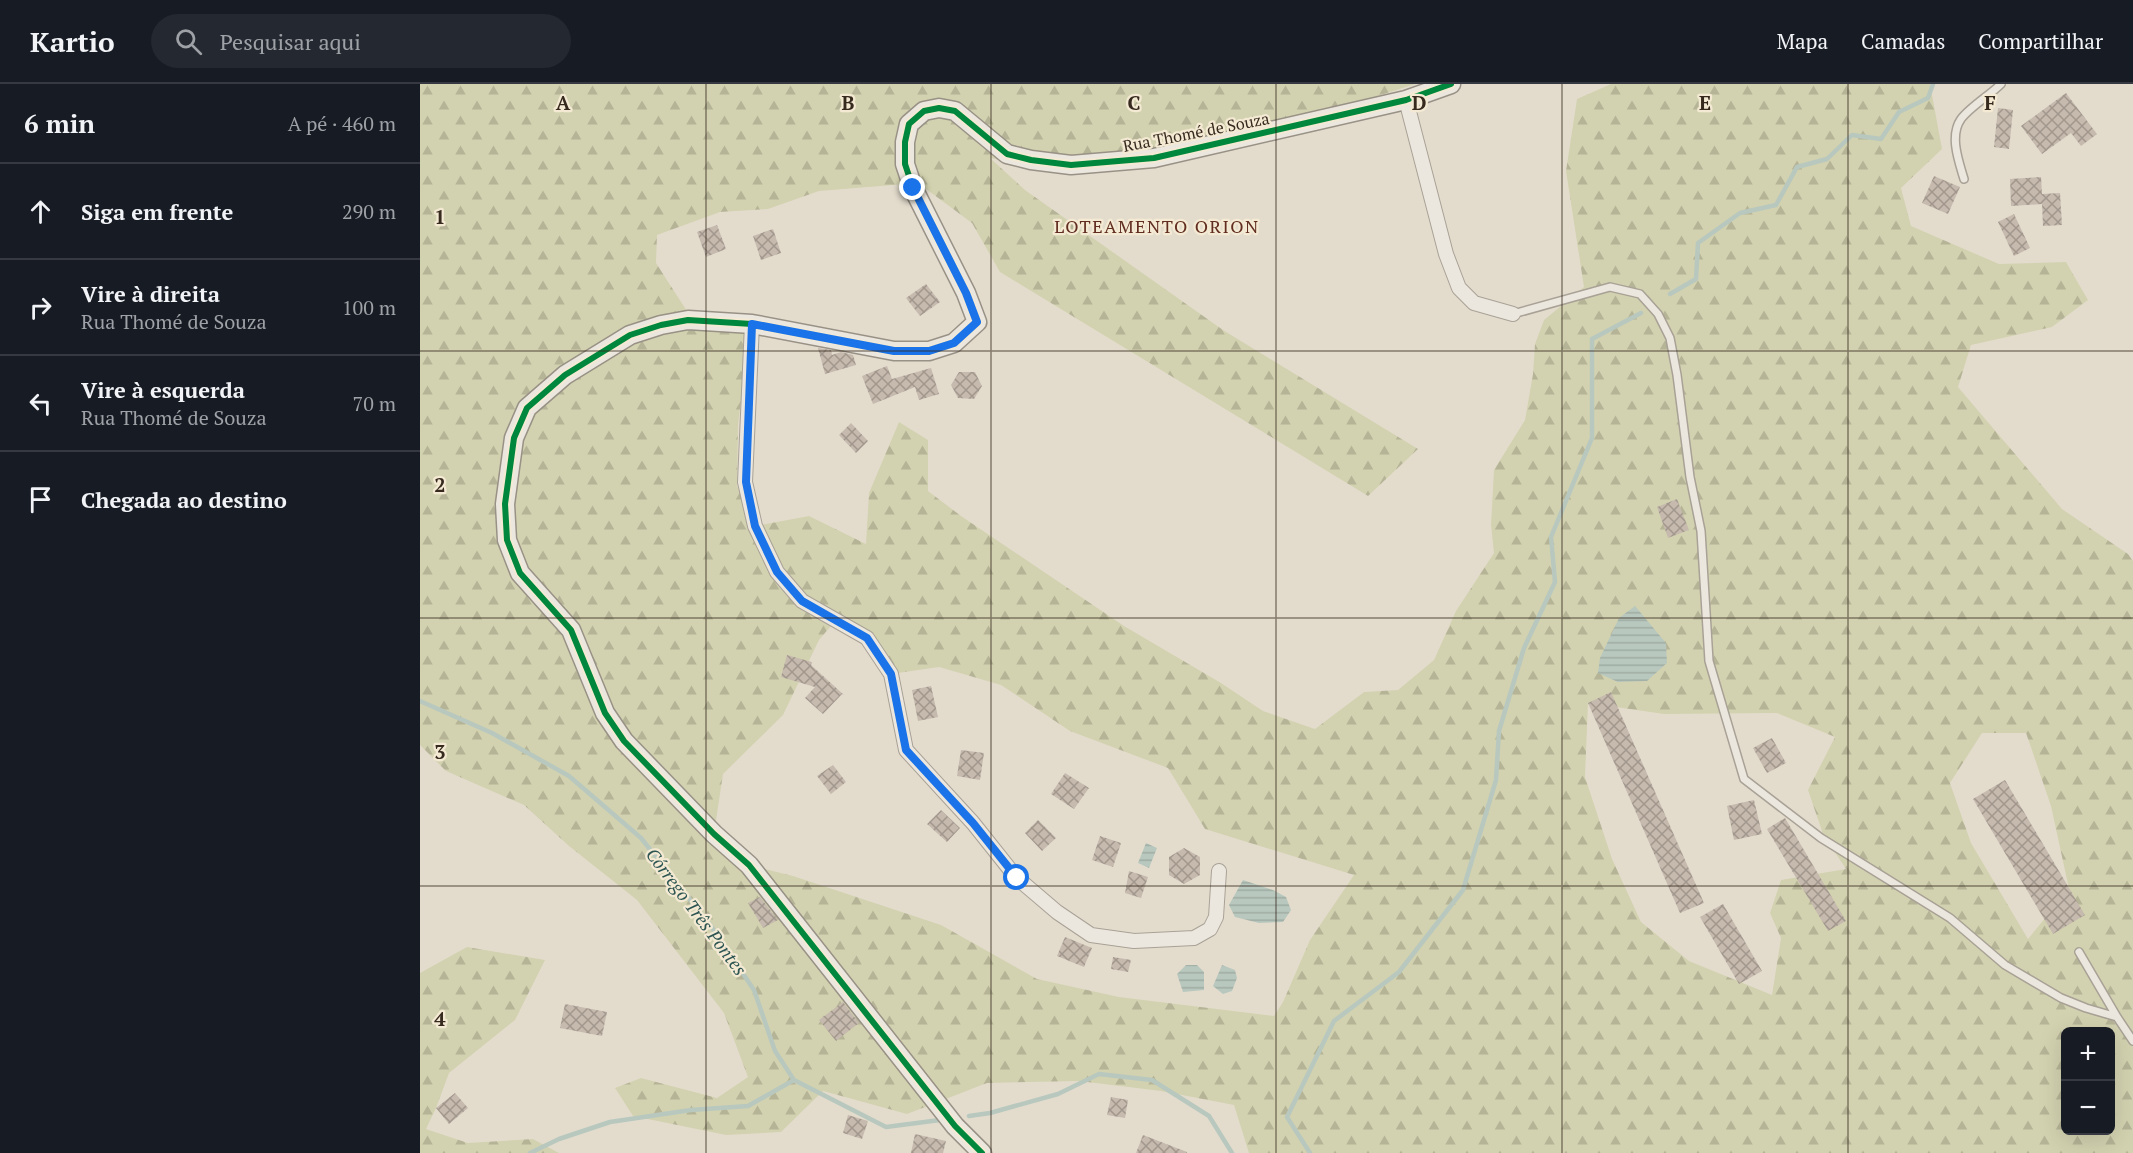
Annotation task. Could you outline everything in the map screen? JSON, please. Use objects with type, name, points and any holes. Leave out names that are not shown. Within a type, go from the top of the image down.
[{"type":"street","name":"Rua Thomé de Souza","points":[[752,324],[894,351],[929,351],[954,343],[977,322],[966,293],[913,188],[906,164],[905,142],[909,124],[924,111],[939,108],[955,111],[1007,153],[1030,160],[1071,165],[1154,158],[1406,100],[1451,84]]},
{"type":"street","points":[[1406,100],[1443,244],[1459,288],[1474,303],[1513,314]]},
{"type":"street","points":[[982,1153],[955,1126],[749,865],[714,834],[624,741],[605,713],[571,630],[520,573],[507,540],[506,504],[514,438],[527,408],[565,375],[630,335],[661,325],[688,320],[752,324],[746,482],[755,526],[777,572],[802,601],[867,638],[891,674],[906,750],[973,823],[1017,878],[1057,912],[1091,935],[1134,941],[1194,938],[1210,929],[1216,917],[1219,871]]},
{"type":"lane","points":[[1964,179],[1957,156],[1956,138],[1960,120],[2001,84]]},
{"type":"lane","points":[[1513,314],[1610,287],[1640,294],[1658,314],[1670,338],[1690,477],[1701,531],[1709,661],[1744,779],[1821,838],[1950,918],[2005,965],[2061,998],[2117,1017]]},
{"type":"lane","points":[[2079,952],[2133,1041]]},
{"type":"green space","points":[[420,84],[1415,84],[1157,167],[1049,169],[990,158],[1025,190],[1223,330],[1418,449],[1368,496],[1000,272],[972,223],[918,183],[819,191],[768,209],[720,212],[657,235],[656,263],[694,322],[749,332],[738,425],[737,486],[755,526],[809,516],[866,544],[869,493],[899,422],[928,440],[928,491],[961,516],[1124,626],[1221,683],[1263,711],[1315,729],[1364,692],[1398,690],[1434,660],[1456,611],[1494,553],[1491,525],[1494,470],[1525,420],[1533,374],[1535,344],[1544,320],[1584,287],[1566,171],[1577,99],[1611,84],[1930,84],[1942,149],[1901,188],[1911,226],[1999,264],[2066,262],[2088,300],[2052,327],[1971,345],[1958,387],[2062,509],[2128,554],[2133,561],[2133,1153],[1249,1153],[1234,1105],[1161,1091],[1079,1081],[987,1083],[907,1114],[823,1091],[781,1132],[726,1135],[633,1116],[615,1088],[641,1078],[717,1098],[748,1077],[724,1013],[637,900],[569,846],[524,805],[446,771],[420,745]],"holes":[[[836,620],[867,638],[891,674],[939,667],[1001,685],[1070,731],[1168,768],[1205,829],[1354,875],[1310,940],[1283,1002],[1274,1016],[1119,997],[1037,979],[941,925],[793,876],[749,865],[714,834],[723,774],[783,715],[819,640]],[[1588,703],[1664,714],[1777,713],[1835,737],[1808,790],[1823,834],[1846,869],[1781,880],[1770,913],[1781,938],[1772,995],[1689,961],[1641,922],[1612,859],[1585,777]],[[1982,733],[2026,733],[2051,806],[2069,889],[2028,939],[1971,843],[1950,783]]]},
{"type":"green space","points":[[467,947],[545,960],[515,1020],[449,1073],[426,1129],[468,1143],[533,1139],[559,1153],[420,1153],[420,973]]},
{"type":"shaded area","points":[[1635,606],[1666,643],[1667,663],[1647,681],[1618,682],[1598,673],[1600,658],[1619,618]]},
{"type":"shaded area","points":[[1146,843],[1157,848],[1149,868],[1138,863]]},
{"type":"shaded area","points":[[1243,880],[1286,897],[1291,910],[1283,922],[1259,923],[1235,917],[1229,905]]},
{"type":"shaded area","points":[[1186,965],[1197,965],[1204,972],[1204,990],[1183,992],[1177,974]]},
{"type":"shaded area","points":[[1222,965],[1235,970],[1237,978],[1232,991],[1223,994],[1213,986]]},
{"type":"building","points":[[2066,93],[2097,134],[2081,146],[2071,133],[2042,154],[2021,126]]},
{"type":"building","points":[[1998,108],[2013,110],[2009,149],[1994,147]]},
{"type":"building","points":[[1934,176],[1960,187],[1948,214],[1922,203]]},
{"type":"building","points":[[2041,177],[2042,194],[2060,193],[2062,225],[2043,226],[2042,204],[2011,206],[2010,179]]},
{"type":"building","points":[[2014,214],[2030,248],[2014,256],[1998,222]]},
{"type":"building","points":[[717,225],[726,249],[706,257],[697,232]]},
{"type":"building","points":[[773,229],[781,253],[761,260],[753,236]]},
{"type":"building","points":[[926,284],[940,302],[920,316],[906,298]]},
{"type":"building","points":[[818,348],[831,350],[832,355],[841,352],[853,355],[856,365],[825,374]]},
{"type":"building","points":[[887,366],[892,379],[931,368],[939,394],[919,400],[915,387],[873,404],[862,376]]},
{"type":"building","points":[[959,372],[975,372],[982,386],[974,399],[958,398],[951,385]]},
{"type":"building","points":[[851,423],[868,441],[856,453],[839,435]]},
{"type":"building","points":[[1677,499],[1689,530],[1668,538],[1657,507]]},
{"type":"building","points":[[787,655],[812,662],[811,665],[844,695],[842,694],[823,714],[805,698],[815,687],[781,677]]},
{"type":"building","points":[[931,686],[938,717],[918,721],[912,690]]},
{"type":"building","points":[[1611,692],[1704,903],[1680,913],[1588,703]]},
{"type":"building","points":[[1772,738],[1786,763],[1767,773],[1753,748]]},
{"type":"building","points":[[961,750],[984,753],[980,780],[957,776]]},
{"type":"building","points":[[833,765],[846,782],[831,794],[817,776]]},
{"type":"building","points":[[1065,773],[1089,788],[1074,809],[1051,794]]},
{"type":"building","points":[[2005,780],[2085,915],[2053,934],[1973,799]]},
{"type":"building","points":[[1754,800],[1762,834],[1734,840],[1727,806]]},
{"type":"building","points":[[941,810],[960,828],[947,842],[927,824]]},
{"type":"building","points":[[1785,818],[1846,921],[1828,931],[1767,829]]},
{"type":"building","points":[[1038,820],[1056,838],[1042,851],[1025,833]]},
{"type":"building","points":[[1100,836],[1121,843],[1113,867],[1092,860]]},
{"type":"building","points":[[1184,848],[1200,857],[1200,875],[1184,884],[1169,875],[1169,857]]},
{"type":"building","points":[[1129,871],[1148,877],[1141,898],[1125,893]]},
{"type":"building","points":[[760,897],[778,920],[763,928],[748,903]]},
{"type":"building","points":[[1723,904],[1762,971],[1739,984],[1700,917]]},
{"type":"building","points":[[1065,937],[1092,948],[1084,967],[1057,956]]},
{"type":"building","points":[[1113,957],[1131,960],[1128,972],[1111,969]]},
{"type":"building","points":[[843,1002],[859,1023],[836,1041],[819,1020]]},
{"type":"building","points":[[565,1004],[607,1012],[602,1036],[560,1028]]},
{"type":"building","points":[[455,1093],[468,1108],[449,1124],[436,1108]]},
{"type":"building","points":[[1111,1097],[1128,1100],[1125,1118],[1107,1115]]},
{"type":"building","points":[[848,1115],[868,1121],[862,1139],[843,1133]]},
{"type":"building","points":[[915,1134],[946,1141],[943,1153],[911,1153]]},
{"type":"building","points":[[1143,1135],[1187,1152],[1187,1153],[1136,1153]]},
{"type":"waterway","points":[[1670,294],[1696,279],[1698,243],[1740,213],[1776,205],[1797,167],[1827,159],[1852,135],[1881,139],[1899,112],[1928,98],[1933,84]]},
{"type":"waterway","points":[[1310,1153],[1287,1117],[1334,1021],[1399,972],[1463,890],[1496,780],[1499,731],[1524,648],[1555,582],[1551,537],[1592,438],[1592,339],[1641,313]]},
{"type":"waterway","name":"Córrego Três Pontes","points":[[420,701],[492,733],[569,776],[641,838],[711,926],[754,990],[775,1051],[794,1080],[886,1127],[940,1120]]},
{"type":"waterway","name":"Córrego Três Pontes","points":[[969,1116],[990,1113],[1058,1094],[1099,1074],[1152,1080],[1209,1116],[1232,1153]]},
{"type":"waterway","points":[[530,1153],[559,1139],[610,1122],[691,1110],[748,1106],[794,1080]]},
{"type":"cycle path","points":[[982,1153],[955,1126],[749,865],[714,834],[624,741],[605,713],[571,630],[520,573],[507,540],[505,504],[514,438],[527,408],[565,375],[630,335],[661,325],[688,320],[752,324],[894,351],[929,351],[954,343],[977,322],[966,293],[913,188],[905,164],[905,142],[909,124],[924,111],[939,108],[955,111],[1007,154],[1031,160],[1071,165],[1154,158],[1406,100],[1451,84]]},
{"type":"district","name":"LOTEAMENTO ORION","points":[[1157,227]]},
{"type":"route","points":[[913,188],[966,293],[977,322],[954,343],[929,351],[894,351],[752,324],[746,482],[755,526],[777,572],[802,601],[867,638],[891,674],[906,750],[973,823],[1017,878]]}]
